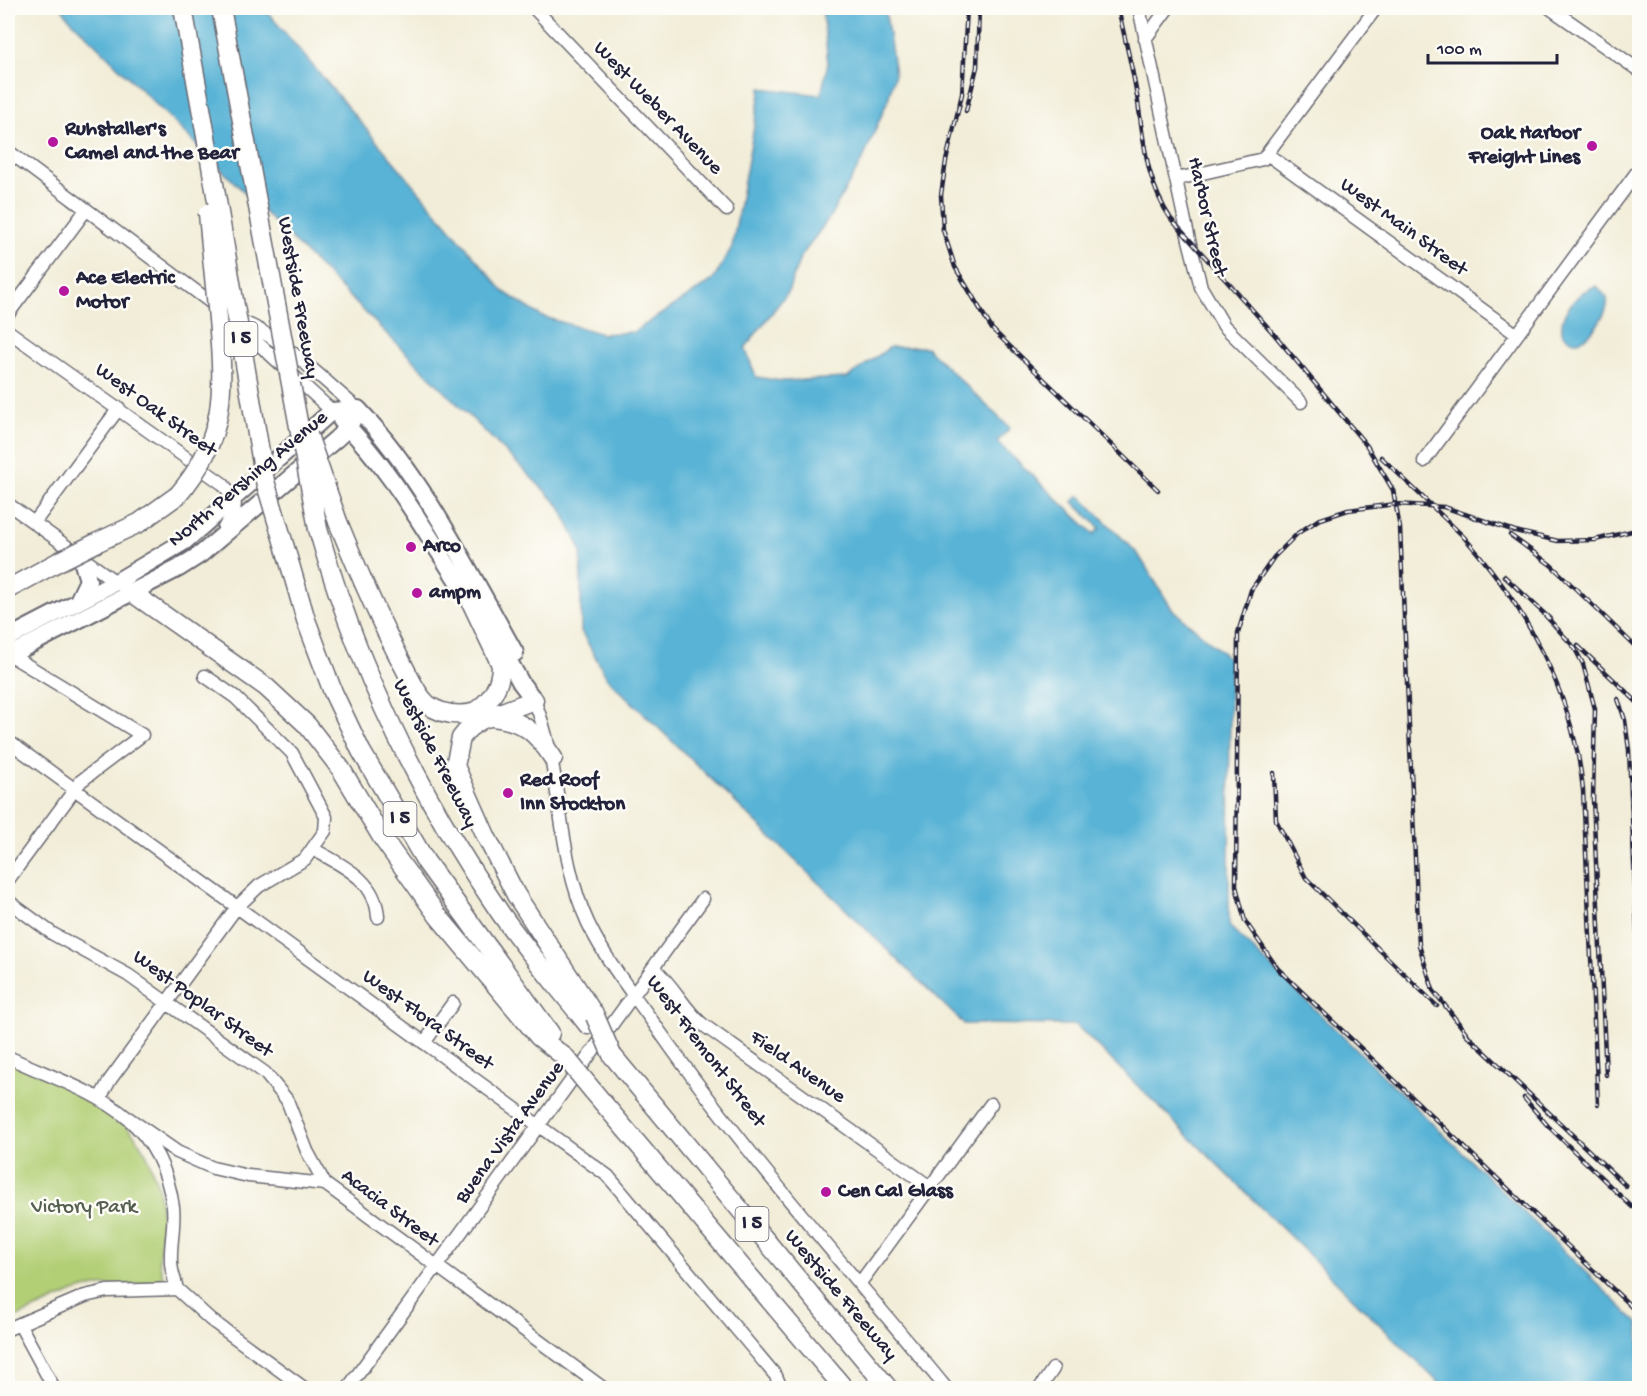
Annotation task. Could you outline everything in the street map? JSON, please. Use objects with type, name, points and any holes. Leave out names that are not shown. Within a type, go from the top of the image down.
[{"type":"highway","name":"I 5","points":[[183,8],[265,481],[306,620],[333,692],[371,769],[426,862],[566,1058],[844,1389]]},
{"type":"highway","name":"Westside Freeway","points":[[221,8],[318,529],[366,668],[434,808],[502,916],[592,1021],[614,1057],[888,1389]]},
{"type":"highway","points":[[8,589],[139,523],[178,495],[196,473],[212,441],[221,411],[223,383],[207,199],[204,125]]},
{"type":"highway","points":[[290,386],[338,522],[381,625],[423,699],[437,710],[467,716],[532,696]]},
{"type":"highway","points":[[123,587],[266,687],[307,725],[341,769],[383,839],[438,916],[538,1037],[566,1058]]},
{"type":"highway","points":[[467,716],[488,701],[501,675],[501,664],[472,604]]},
{"type":"highway","points":[[532,696],[492,717],[481,720],[461,738],[455,758],[458,775],[516,895],[592,1021]]},
{"type":"highway","points":[[492,717],[509,719],[525,725],[538,736],[553,758]]},
{"type":"main road","name":"North Pershing Avenue","points":[[8,650],[123,587],[185,541],[332,411],[358,409]]},
{"type":"main road","name":"North Pershing Avenue","points":[[8,650],[61,610],[78,601],[179,568],[215,543],[349,427],[358,409]]},
{"type":"main road","name":"West Fremont Street","points":[[358,409],[386,439],[450,538],[529,677],[532,696]]},
{"type":"main road","name":"West Fremont Street","points":[[332,411],[365,444],[422,522],[521,683],[532,696]]},
{"type":"main road","points":[[78,601],[88,580],[81,557]]},
{"type":"main road","points":[[453,574],[475,582]]},
{"type":"street","name":"West Weber Avenue","points":[[534,8],[727,210]]},
{"type":"street","name":"Harbor Street","points":[[1139,8],[1196,268],[1212,308],[1236,339],[1301,402]]},
{"type":"street","points":[[1146,39],[1168,8]]},
{"type":"street","points":[[1177,179],[1263,159],[1376,8]]},
{"type":"street","points":[[1550,8],[1565,11],[1640,71]]},
{"type":"street","name":"West Fremont Street","points":[[8,151],[232,318],[262,349],[332,411]]},
{"type":"street","name":"West Main Street","points":[[1267,154],[1516,334]]},
{"type":"street","points":[[1424,460],[1640,168]]},
{"type":"street","points":[[8,314],[86,210]]},
{"type":"street","name":"West Fremont Street","points":[[232,318],[247,322],[266,334],[358,409]]},
{"type":"street","name":"West Oak Street","points":[[8,330],[224,484],[234,498]]},
{"type":"street","points":[[34,523],[120,408]]},
{"type":"street","points":[[215,543],[236,510],[234,498]]},
{"type":"street","points":[[8,504],[123,587]]},
{"type":"street","points":[[8,650],[142,735],[81,781],[8,880]]},
{"type":"street","points":[[100,1098],[110,1080],[236,908],[259,886],[305,859],[325,831],[327,817],[297,760],[235,697],[205,676]]},
{"type":"street","name":"West Fremont Street","points":[[532,696],[545,727],[553,758],[568,866],[579,904],[609,961],[707,1098],[946,1389]]},
{"type":"street","name":"West Flora Street","points":[[8,741],[616,1184],[780,1385]]},
{"type":"street","points":[[313,849],[361,878],[374,899],[378,917]]},
{"type":"street","name":"Buena Vista Avenue","points":[[348,1389],[703,899]]},
{"type":"street","name":"West Poplar Street","points":[[8,901],[53,934],[128,975],[274,1083],[287,1100],[307,1151],[325,1184]]},
{"type":"street","name":"Field Avenue","points":[[654,969],[669,981],[684,1007],[702,1024],[930,1187]]},
{"type":"street","points":[[424,1043],[453,1003]]},
{"type":"street","name":"Acacia Street","points":[[8,1057],[81,1087],[177,1152],[213,1168],[241,1175],[325,1184],[437,1269],[603,1389]]},
{"type":"street","points":[[860,1283],[991,1104]]},
{"type":"street","points":[[128,1118],[159,1160],[167,1182],[174,1222],[171,1266],[177,1288],[211,1320],[304,1389]]},
{"type":"street","points":[[8,1329],[85,1296],[107,1291],[177,1288]]},
{"type":"street","points":[[20,1325],[54,1389]]},
{"type":"street","points":[[1040,1389],[1053,1369]]},
{"type":"green space","name":"Victory Park","points":[[8,1058],[117,1114],[135,1136],[147,1155],[158,1186],[162,1217],[159,1261],[165,1284],[95,1286],[74,1292],[8,1321]]},
{"type":"water","points":[[62,8],[264,8],[504,292],[541,316],[602,334],[634,332],[713,280],[732,247],[761,88],[821,95],[828,63],[822,8],[885,8],[895,74],[888,100],[863,159],[829,218],[800,258],[788,292],[745,348],[756,377],[782,381],[847,378],[890,347],[926,347],[1010,428],[997,442],[1094,534],[1100,528],[1073,502],[1079,495],[1138,554],[1172,609],[1230,659],[1229,926],[1639,1324],[1639,1388],[1444,1388],[1076,1025],[964,1024],[607,678],[581,631],[581,550],[559,505],[68,17]]},
{"type":"water","points":[[1597,286],[1607,298],[1605,312],[1589,335],[1581,340],[1572,340],[1562,332],[1564,316],[1572,302],[1584,292]]},
{"type":"railway","points":[[967,8],[962,94],[946,161],[941,195],[943,230],[955,267],[992,329],[1158,490]]},
{"type":"railway","points":[[966,111],[977,67],[979,8]]},
{"type":"railway","points":[[1118,8],[1134,80],[1146,157],[1162,204],[1171,219],[1274,334],[1367,446],[1393,490],[1400,528],[1419,945],[1433,990],[1471,1039]]},
{"type":"railway","points":[[1381,457],[1465,538]]},
{"type":"railway","points":[[1640,529],[1595,540],[1558,541],[1515,531],[1444,507],[1396,504],[1348,510],[1318,520],[1298,533],[1274,557],[1251,590],[1238,633],[1236,886],[1245,921],[1278,969],[1640,1315]]},
{"type":"railway","points":[[1461,534],[1506,590],[1543,653],[1569,720],[1578,755],[1583,790],[1598,1104]]},
{"type":"railway","points":[[1510,535],[1551,565],[1640,651]]},
{"type":"railway","points":[[1504,576],[1550,619]]},
{"type":"railway","points":[[1544,614],[1574,647],[1583,664],[1595,709],[1593,799],[1606,1075]]},
{"type":"railway","points":[[1578,646],[1640,705]]},
{"type":"railway","points":[[1618,699],[1625,720],[1629,750],[1640,998]]},
{"type":"railway","points":[[1274,773],[1276,820],[1306,878],[1437,1006]]},
{"type":"railway","points":[[1465,1033],[1626,1186]]},
{"type":"railway","points":[[1524,1098],[1548,1126],[1632,1207]]},
{"type":"place","name":"Ruhstaller's Camel and the Bear","points":[[53,142]]},
{"type":"place","name":"Oak Harbor Freight Lines","points":[[1592,146]]},
{"type":"place","name":"Ace Electric Motor","points":[[64,291]]},
{"type":"place","name":"Arco","points":[[411,547]]},
{"type":"place","name":"ampm","points":[[417,593]]},
{"type":"place","name":"Red Roof Inn Stockton","points":[[508,793]]},
{"type":"place","name":"Cen Cal Glass","points":[[826,1192]]}]
